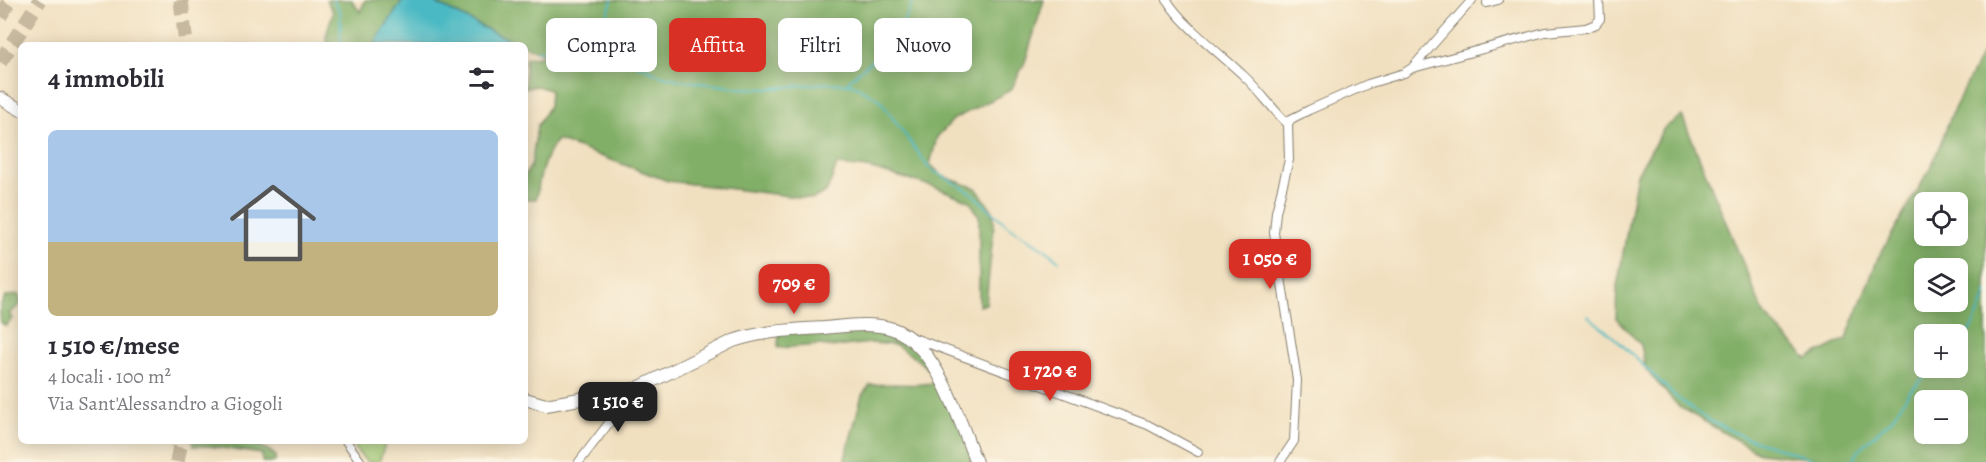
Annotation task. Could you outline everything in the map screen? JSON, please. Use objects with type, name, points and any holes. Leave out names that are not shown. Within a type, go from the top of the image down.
[{"type":"main road","points":[[0,98],[18,108]]},
{"type":"main road","points":[[528,400],[546,405],[636,389],[733,341],[750,335],[834,327],[873,326],[891,329],[908,336],[922,349],[934,365],[976,462]]},
{"type":"street","points":[[1167,0],[1288,123],[1290,160],[1276,212],[1274,233],[1297,380],[1294,441],[1280,462]]},
{"type":"street","points":[[1288,123],[1308,110],[1412,68],[1472,0]]},
{"type":"street","points":[[1486,3],[1498,0]]},
{"type":"street","points":[[1412,68],[1545,32],[1586,28],[1596,24],[1600,19],[1599,0]]},
{"type":"street","points":[[908,336],[1148,425],[1198,452]]},
{"type":"street","points":[[579,462],[636,389]]},
{"type":"street","points":[[348,444],[361,462]]},
{"type":"green space","points":[[326,0],[352,0],[360,12],[365,0],[403,0],[376,42],[327,42],[326,36],[333,12]]},
{"type":"green space","points":[[430,0],[1044,0],[1025,62],[1011,90],[954,119],[937,137],[930,164],[942,176],[976,188],[993,211],[994,224],[986,304],[979,306],[979,216],[970,201],[935,187],[868,168],[837,165],[827,191],[813,199],[668,181],[557,140],[545,160],[536,199],[528,199],[528,170],[531,166],[537,126],[549,106],[550,90],[537,86],[528,88],[528,58],[546,55],[546,72],[657,72],[657,18],[546,18],[546,55],[528,47],[528,42],[516,42]]},
{"type":"green space","points":[[1986,46],[1986,462],[1847,462],[1759,453],[1679,407],[1646,370],[1641,345],[1616,318],[1617,287],[1637,174],[1664,128],[1682,116],[1764,314],[1807,359],[1846,339],[1878,258],[1914,196],[1914,246],[1968,246],[1968,192],[1916,192],[1931,167],[1953,111]]},
{"type":"green space","points":[[18,295],[18,307],[9,314],[13,318],[6,326],[0,322],[0,306],[5,297]]},
{"type":"green space","points":[[835,326],[873,326],[891,329],[908,336],[919,346],[940,376],[976,462],[844,462],[862,395],[870,385],[924,384],[942,381],[896,345],[871,343],[834,347],[820,345],[778,348],[779,331]]},
{"type":"green space","points":[[193,444],[254,444],[276,456],[275,462],[262,462],[262,454],[209,446],[193,446]]},
{"type":"green space","points":[[356,444],[385,444],[379,462],[367,462],[355,449]]},
{"type":"water","points":[[403,0],[430,0],[516,42],[376,42]]},
{"type":"waterway","points":[[333,0],[340,11],[341,42]]},
{"type":"waterway","points":[[606,18],[612,0]]},
{"type":"waterway","points":[[847,83],[892,40],[903,24],[913,0]]},
{"type":"waterway","points":[[536,50],[557,52],[606,50],[660,75],[679,80],[740,88],[765,89],[828,83],[852,84],[879,99],[929,168],[970,192],[1007,225],[1059,261]]},
{"type":"waterway","points":[[1968,333],[1986,292]]},
{"type":"waterway","points":[[1587,315],[1618,341],[1677,398],[1708,420],[1744,437],[1812,459],[1853,460]]},
{"type":"waterway","points":[[1852,462],[1859,449],[1891,420],[1910,391],[1924,378]]},
{"type":"tunnel","points":[[0,16],[10,0]]},
{"type":"tunnel","points":[[0,62],[40,0]]},
{"type":"tunnel","points":[[181,0],[186,42]]},
{"type":"tunnel","points":[[177,462],[180,444]]}]
